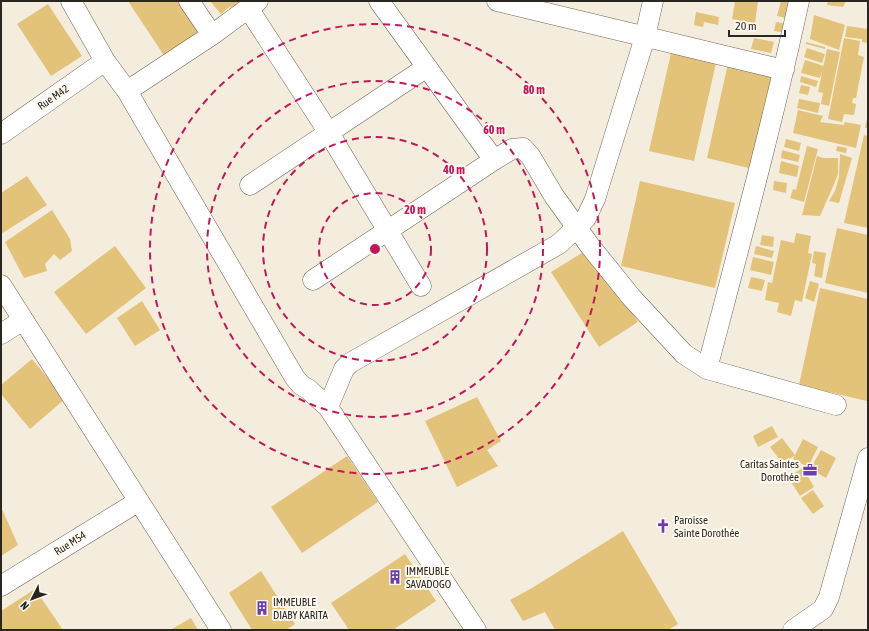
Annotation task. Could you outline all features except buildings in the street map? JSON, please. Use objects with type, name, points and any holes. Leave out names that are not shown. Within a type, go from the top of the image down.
[{"type":"street","points":[[71,1],[106,61],[127,91],[295,378],[300,384],[308,389],[328,407],[476,630]]},
{"type":"street","points":[[188,1],[212,35]]},
{"type":"street","points":[[379,1],[494,160]]},
{"type":"street","points":[[497,1],[784,70]]},
{"type":"street","points":[[328,407],[344,369],[350,363],[559,244],[586,218],[595,199],[645,37],[653,1]]},
{"type":"street","points":[[707,370],[784,70],[799,1]]},
{"type":"street","points":[[127,91],[212,35],[253,5],[421,286]]},
{"type":"street","name":"Rue M42","points":[[1,134],[106,61]]},
{"type":"street","points":[[250,185],[427,67]]},
{"type":"street","points":[[313,280],[494,160],[512,149],[523,148],[531,157],[554,196],[590,246],[632,298],[684,354],[707,370],[836,406]]},
{"type":"street","points":[[1,285],[221,630]]},
{"type":"street","points":[[1,334],[23,320]]},
{"type":"street","points":[[793,630],[824,609],[829,597],[868,458]]},
{"type":"street","name":"Rue M54","points":[[1,586],[139,501]]},
{"type":"place","name":"Caritas Saintes Dorothée","points":[[810,470]]},
{"type":"place","name":"Paroisse Sainte Dorothée","points":[[663,526]]},
{"type":"place","name":"IMMEUBLE SAVADOGO","points":[[395,577]]},
{"type":"place","name":"IMMEUBLE DIABY KARITA","points":[[262,608]]}]
